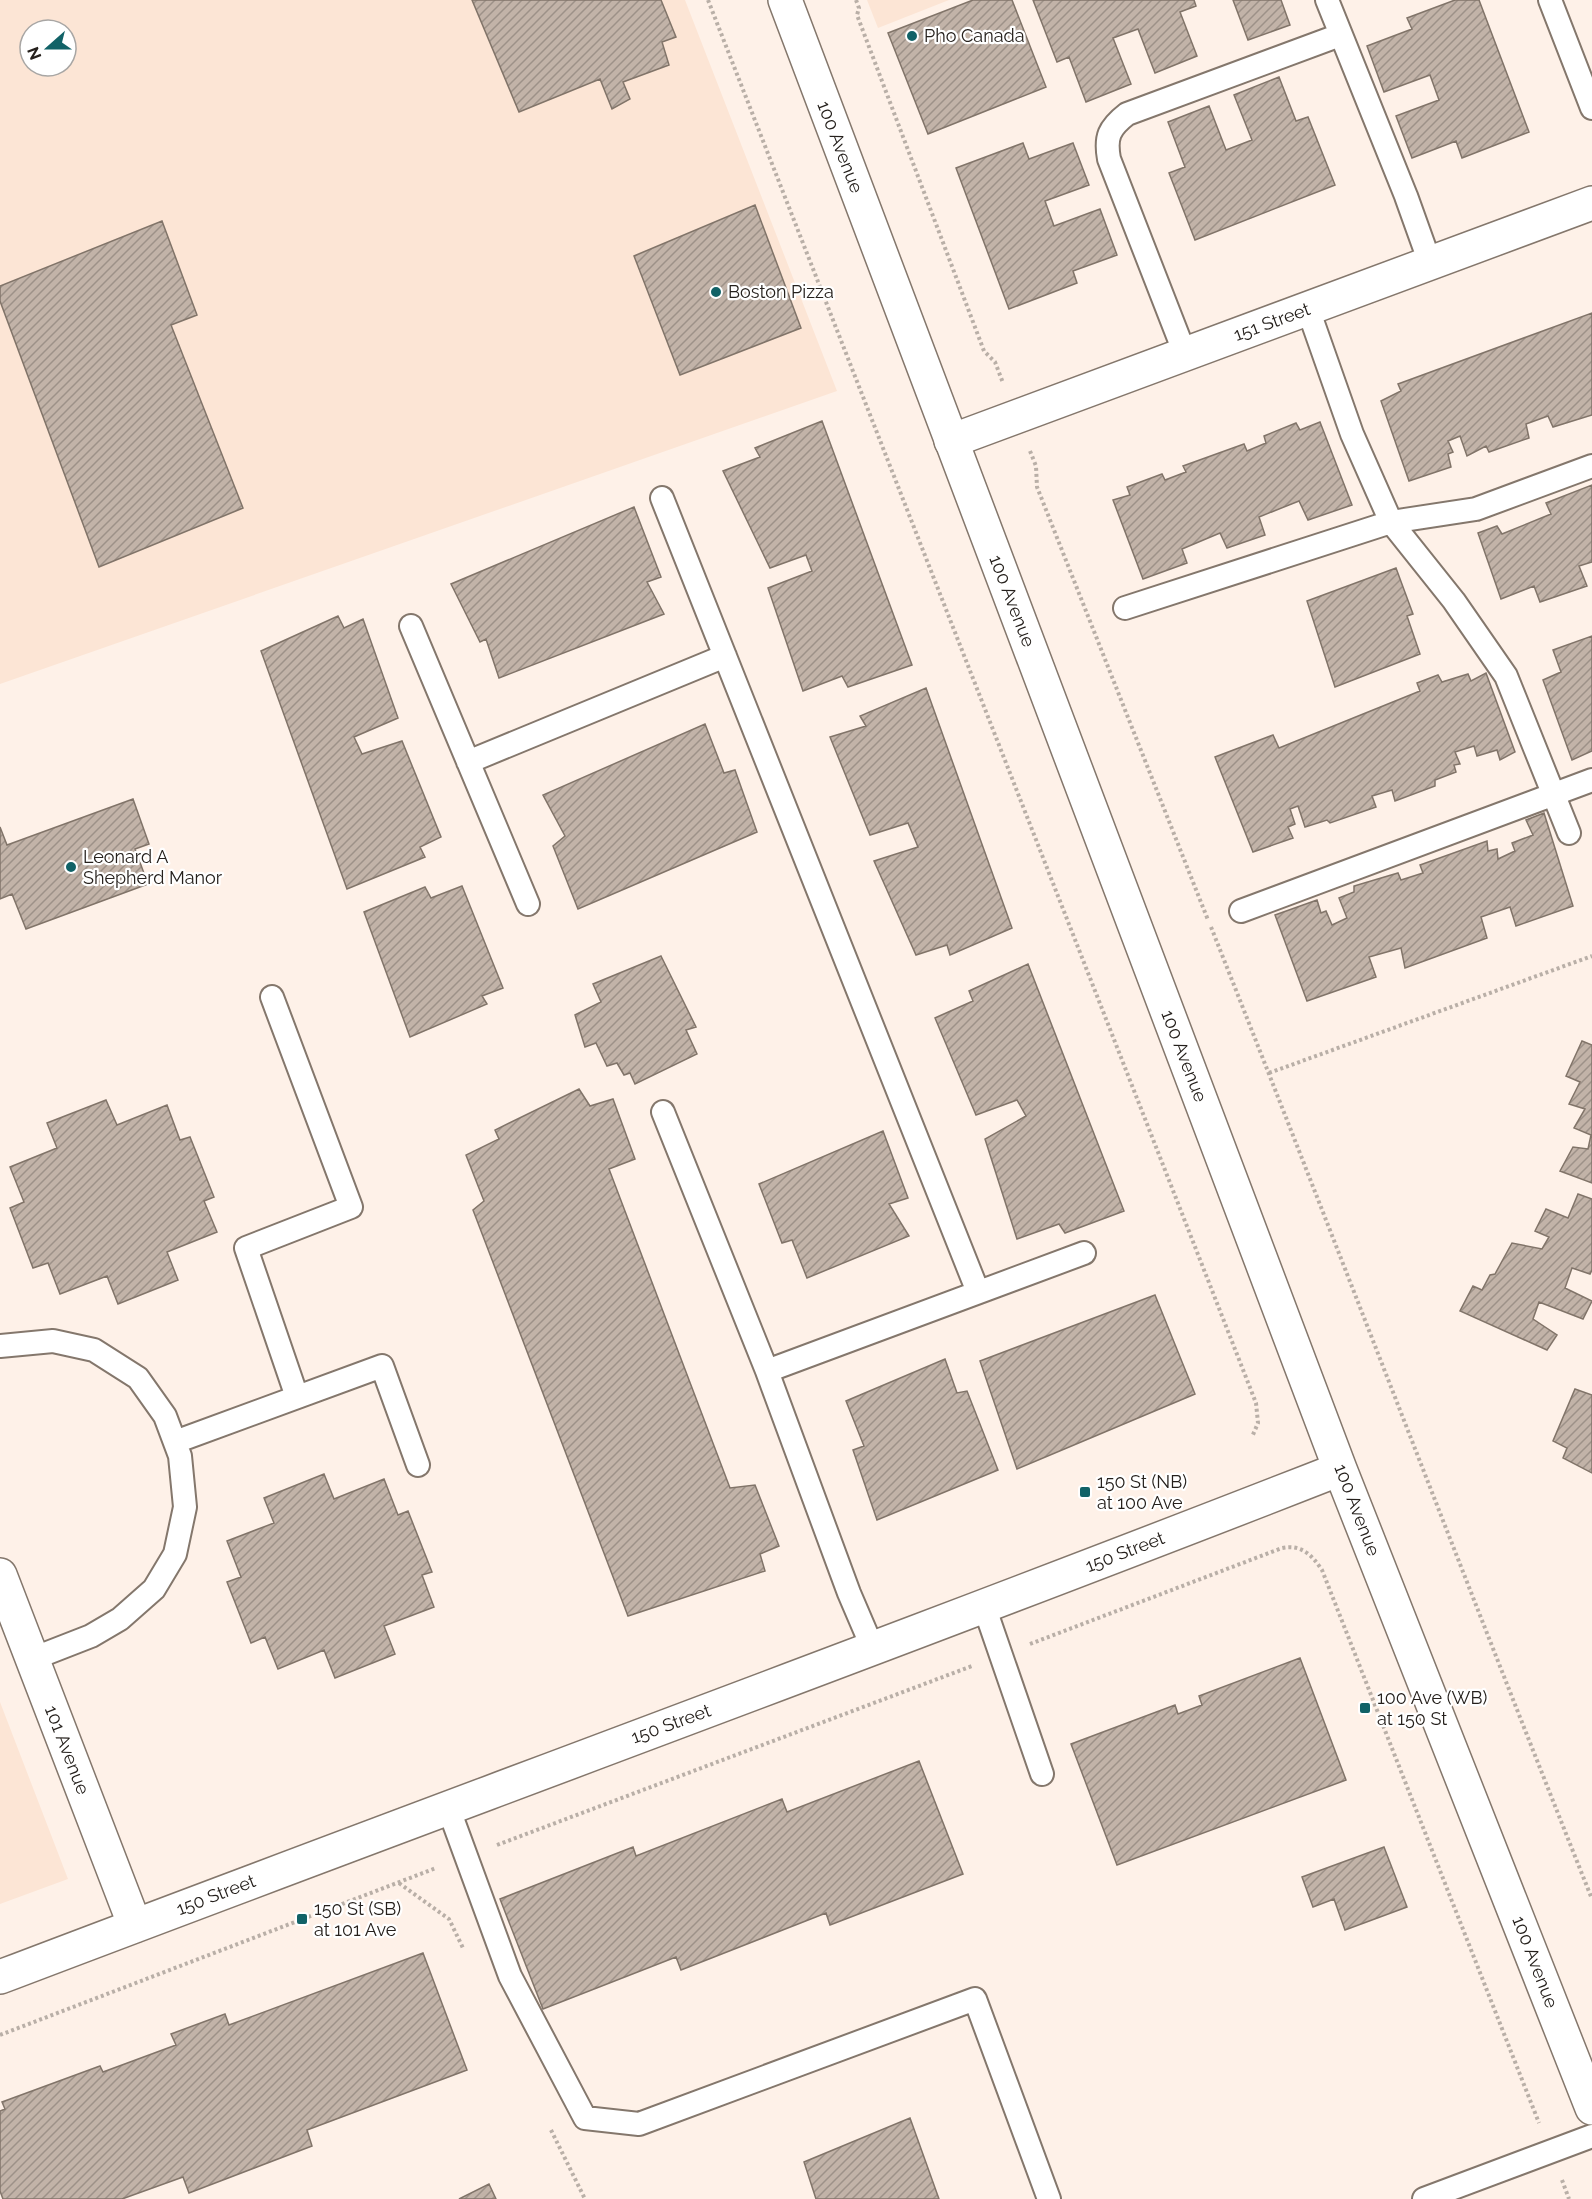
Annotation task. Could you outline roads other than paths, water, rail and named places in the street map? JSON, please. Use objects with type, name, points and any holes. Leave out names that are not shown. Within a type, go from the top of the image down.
[{"type":"main road","name":"100 Avenue","points":[[785,0],[1340,1469],[1592,2108]]},
{"type":"main road","name":"151 Street","points":[[951,441],[1592,203]]},
{"type":"main road","name":"150 Street","points":[[0,1977],[873,1649],[1340,1469]]},
{"type":"main road","name":"101 Avenue","points":[[0,1575],[135,1926]]},
{"type":"lane","points":[[1327,0],[1406,196],[1430,263]]},
{"type":"lane","points":[[1550,0],[1592,108]]},
{"type":"lane","points":[[1185,354],[1109,159],[1107,145],[1109,133],[1115,124],[1127,114],[1340,35]]},
{"type":"lane","points":[[1308,309],[1352,434],[1391,522],[1454,601],[1506,676],[1569,833]]},
{"type":"lane","points":[[1125,608],[1391,522],[1476,509],[1592,466]]},
{"type":"lane","points":[[662,498],[978,1292]]},
{"type":"lane","points":[[411,626],[528,904]]},
{"type":"lane","points":[[468,762],[725,656]]},
{"type":"lane","points":[[1241,911],[1592,780]]},
{"type":"lane","points":[[272,997],[351,1207],[246,1248],[297,1397]]},
{"type":"lane","points":[[663,1112],[767,1371],[849,1593],[873,1649]]},
{"type":"lane","points":[[767,1371],[1084,1253]]},
{"type":"lane","points":[[0,1346],[53,1341],[94,1350],[138,1378],[165,1416],[180,1456],[185,1507],[175,1554],[154,1589],[120,1619],[91,1636],[32,1659]]},
{"type":"lane","points":[[175,1442],[382,1366],[418,1465]]},
{"type":"lane","points":[[984,1606],[1042,1774]]},
{"type":"lane","points":[[448,1807],[510,1976],[585,2118],[639,2124],[975,1999],[1049,2199]]},
{"type":"lane","points":[[1424,2199],[1592,2136]]},
{"type":"place","name":"Pho Canada","points":[[912,36]]},
{"type":"place","name":"Boston Pizza","points":[[716,292]]},
{"type":"place","name":"Leonard A Shepherd Manor","points":[[71,867]]},
{"type":"place","name":"150 St (NB) at 100 Ave","points":[[1085,1492]]},
{"type":"place","name":"100 Ave (WB) at 150 St","points":[[1365,1708]]},
{"type":"place","name":"150 St (SB) at 101 Ave","points":[[302,1919]]}]
